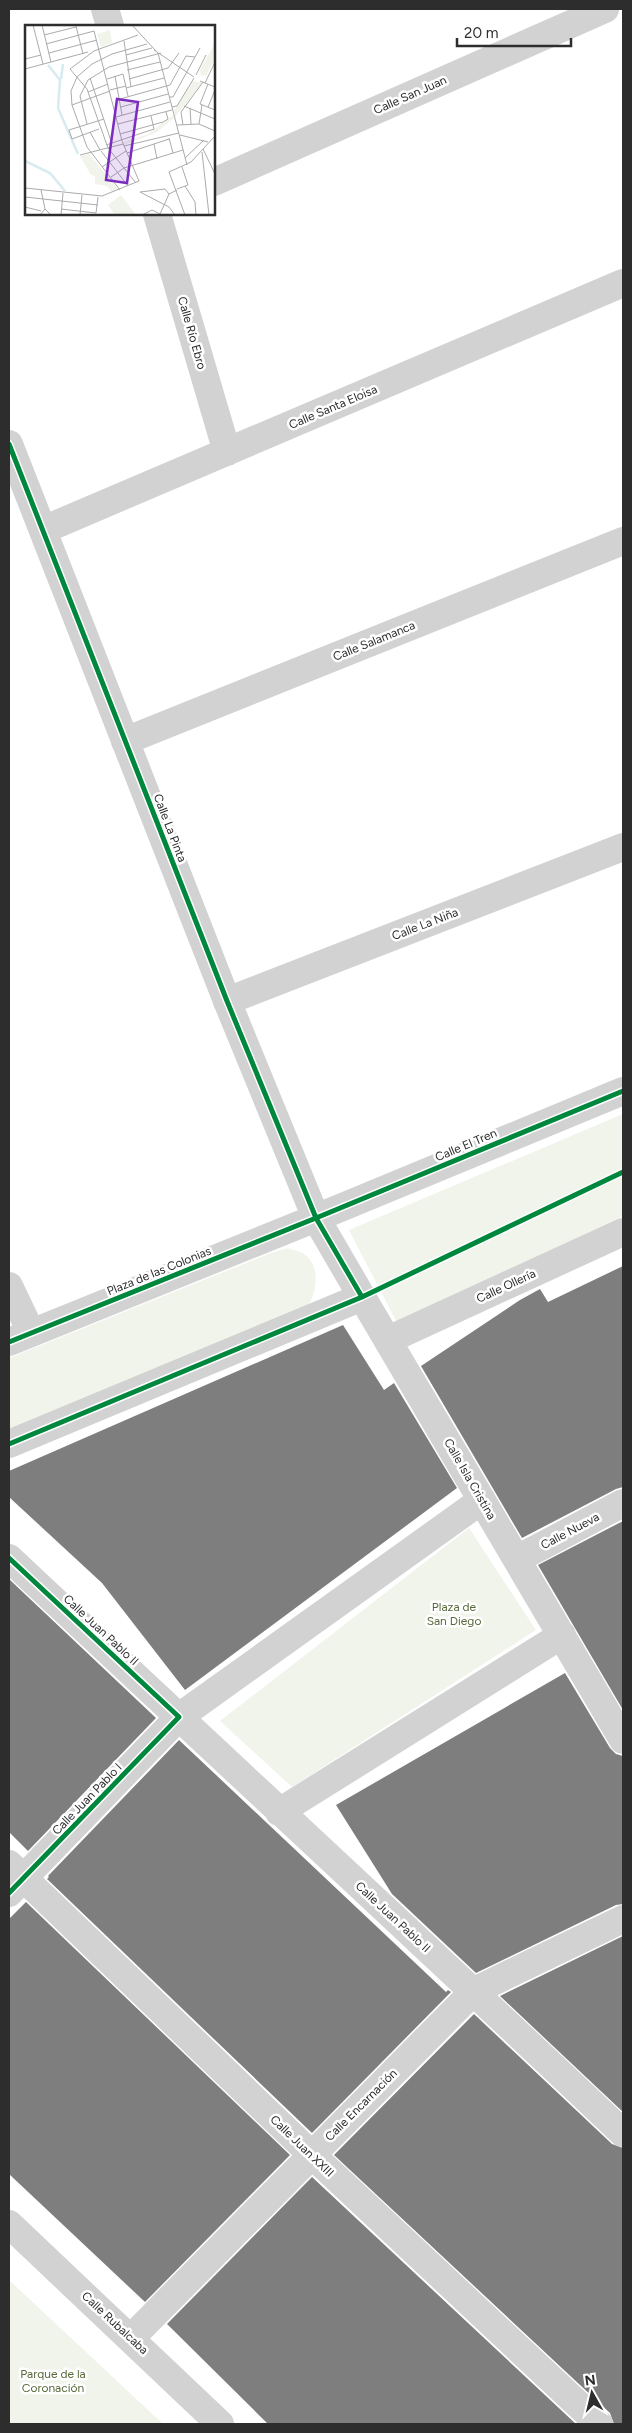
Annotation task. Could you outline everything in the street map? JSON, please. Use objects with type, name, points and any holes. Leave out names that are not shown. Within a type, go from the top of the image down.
[{"type":"street","points":[[105,9],[110,25]]},
{"type":"street","name":"Calle San Juan","points":[[215,182],[606,9]]},
{"type":"street","name":"Calle Río Ebro","points":[[157,215],[227,452]]},
{"type":"street","name":"Calle Santa Eloisa","points":[[43,530],[623,283]]},
{"type":"street","name":"Calle La Pinta","points":[[9,444],[227,1001],[316,1218]]},
{"type":"street","name":"Calle Salamanca","points":[[125,741],[623,541]]},
{"type":"street","name":"Calle La Niña","points":[[227,1001],[623,847]]},
{"type":"street","name":"Calle El Tren","points":[[316,1218],[623,1091]]},
{"type":"street","name":"Calle Isla Cristina","points":[[316,1218],[623,1740]]},
{"type":"street","name":"Plaza de las Colonias","points":[[20,1337],[316,1218]]},
{"type":"street","name":"Calle Ollería","points":[[388,1340],[623,1232]]},
{"type":"street","points":[[9,1286],[20,1337]]},
{"type":"street","points":[[9,1444],[362,1296]]},
{"type":"street","points":[[179,1717],[482,1500]]},
{"type":"street","name":"Calle Nueva","points":[[516,1558],[623,1502]]},
{"type":"street","name":"Calle Juan Pablo II","points":[[9,1558],[279,1812],[474,1991],[623,2134]]},
{"type":"street","points":[[279,1812],[562,1636]]},
{"type":"street","name":"Calle Juan Pablo I","points":[[14,1879],[179,1717]]},
{"type":"street","name":"Calle Juan XXIII","points":[[14,1879],[599,2424]]},
{"type":"street","name":"Calle Encarnación","points":[[131,2338],[474,1991],[623,1919]]},
{"type":"street","name":"Calle Rubalcaba","points":[[9,2224],[220,2424]]},
{"type":"green space","points":[[623,1114],[623,1216],[397,1323],[349,1230]]},
{"type":"green space","points":[[288,1248],[304,1254],[313,1265],[316,1279],[314,1293],[308,1306],[9,1431],[9,1358],[271,1253]]},
{"type":"green space","name":"Plaza de San Diego","points":[[469,1528],[536,1630],[292,1787],[220,1721]]},
{"type":"green space","name":"Parque de la Coronación","points":[[9,2280],[163,2424],[9,2424]]},
{"type":"building","points":[[623,1266],[623,1487],[522,1538],[421,1366],[520,1300],[540,1289],[548,1302]]},
{"type":"building","points":[[343,1325],[384,1390],[394,1383],[457,1488],[185,1690],[102,1583],[9,1497],[9,1471]]},
{"type":"building","points":[[623,1521],[623,1710],[538,1565]]},
{"type":"building","points":[[9,1579],[156,1718],[28,1851],[9,1832]]},
{"type":"building","points":[[565,1673],[610,1748],[616,1754],[623,1756],[623,1904],[616,1905],[476,1973],[392,1894],[336,1805]]},
{"type":"building","points":[[179,1740],[446,1992],[448,1990],[451,1992],[312,2133],[47,1879]]},
{"type":"building","points":[[26,1902],[290,2155],[145,2302],[9,2174],[9,1919]]},
{"type":"building","points":[[623,1936],[623,2112],[500,1996]]},
{"type":"building","points":[[474,2014],[612,2144],[623,2148],[623,2424],[614,2424],[610,2413],[334,2155]]},
{"type":"building","points":[[312,2177],[576,2424],[268,2424],[167,2324]]},
{"type":"cycle path","points":[[9,444],[227,1001],[316,1218],[362,1297]]},
{"type":"cycle path","points":[[9,1342],[623,1091]]},
{"type":"cycle path","points":[[9,1444],[362,1297],[623,1172]]},
{"type":"cycle path","points":[[9,1558],[179,1717],[9,1893]]}]
